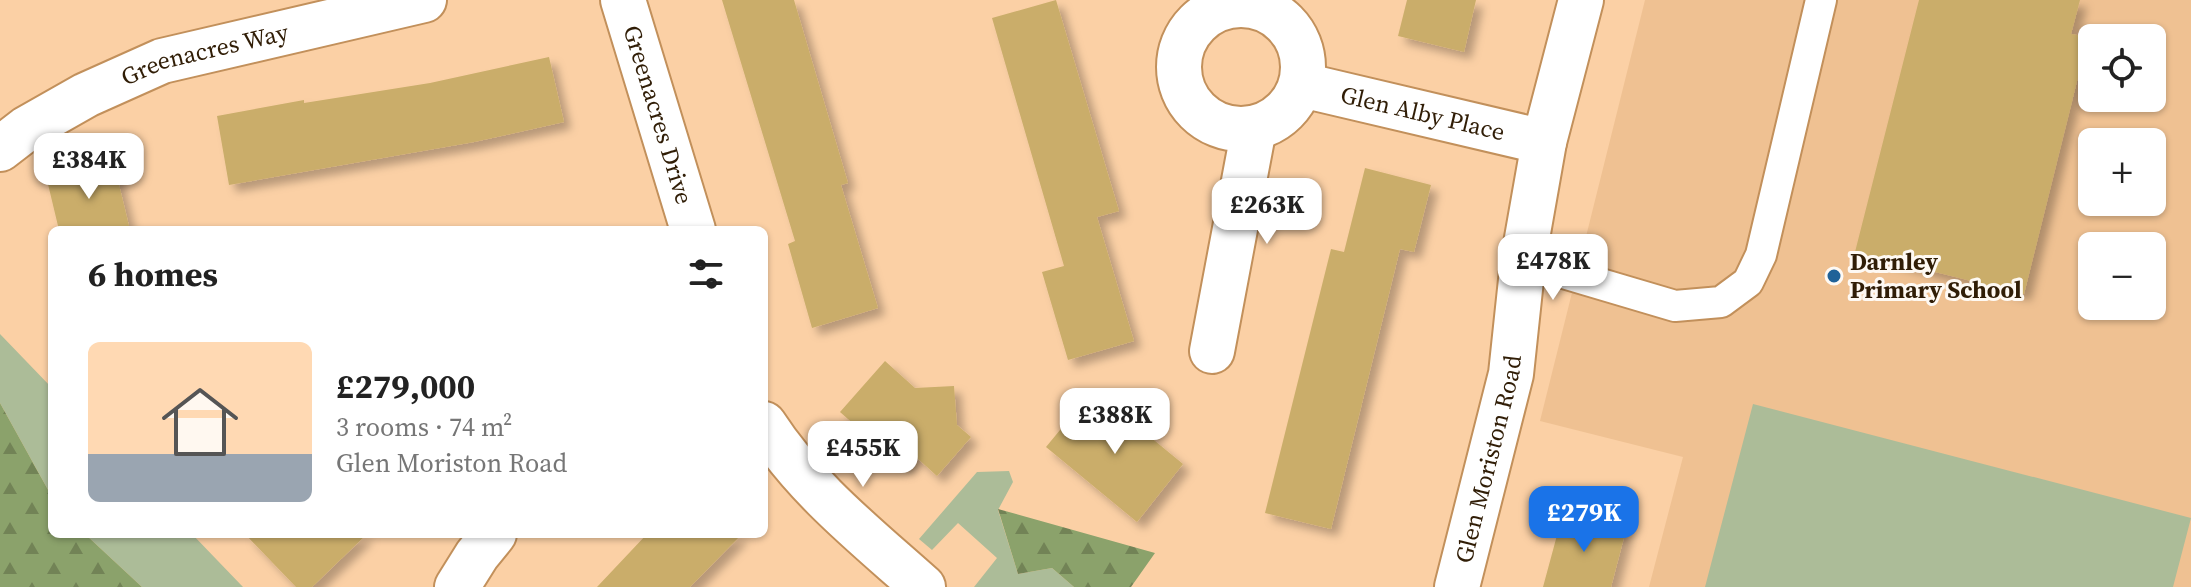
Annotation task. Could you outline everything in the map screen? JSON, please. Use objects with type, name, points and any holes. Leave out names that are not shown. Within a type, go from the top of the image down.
[{"type":"street","name":"Greenacres Way","points":[[0,149],[26,129],[86,95],[162,61],[424,0]]},
{"type":"street","name":"Greenacres Drive","points":[[623,0],[692,226]]},
{"type":"street","name":"Glen Moriston Road","points":[[1457,587],[1511,374],[1523,261],[1544,142],[1581,0]]},
{"type":"street","points":[[1246,4],[1289,11],[1304,63],[1302,85],[1284,113],[1270,123],[1236,129],[1218,125],[1202,116],[1182,86],[1179,68],[1180,17],[1203,17],[1223,7],[1246,4]]},
{"type":"street","name":"Glen Alby Place","points":[[1302,85],[1544,142]]},
{"type":"street","points":[[1212,351],[1254,128]]},
{"type":"street","points":[[768,430],[784,455],[830,504],[923,587]]},
{"type":"street","points":[[457,587],[491,538]]},
{"type":"lane","points":[[1523,261],[1675,306],[1721,302],[1748,282],[1761,255],[1821,0]]},
{"type":"shaded area","name":"Darnley Primary School","points":[[1645,0],[2191,0],[2191,587],[1649,587],[1683,457],[1540,421]]},
{"type":"green space","points":[[0,334],[48,384],[48,490],[0,403]]},
{"type":"green space","points":[[0,403],[48,490],[48,538],[89,538],[142,587],[0,587]]},
{"type":"green space","points":[[1753,404],[2191,518],[2173,587],[1705,587]]},
{"type":"green space","points":[[1009,471],[1013,482],[998,510],[1018,574],[1052,568],[1074,587],[974,587],[997,558],[958,523],[932,550],[919,539],[977,472]]},
{"type":"green space","points":[[998,509],[1155,553],[1131,587],[1074,587],[1052,568],[1018,574]]},
{"type":"green space","points":[[89,538],[196,538],[243,587],[142,587]]},
{"type":"building","points":[[722,0],[794,0],[848,183],[841,185],[878,308],[812,328],[788,244],[795,241]]},
{"type":"building","points":[[1056,0],[1119,211],[1097,217],[1134,341],[1068,360],[1042,272],[1064,266],[992,18]]},
{"type":"building","points":[[1407,0],[1476,0],[1464,52],[1398,36]]},
{"type":"building","points":[[1919,0],[2080,0],[2071,34],[2078,35],[2078,77],[2024,294],[1855,252]]},
{"type":"building","points":[[549,57],[564,122],[474,142],[229,185],[217,116],[304,100],[304,103],[430,83]]},
{"type":"building","points":[[114,164],[129,226],[58,226],[47,180]]},
{"type":"building","points":[[1365,168],[1431,185],[1414,252],[1400,249],[1331,529],[1265,513],[1331,249],[1344,252]]},
{"type":"building","points":[[885,361],[915,388],[954,386],[957,425],[971,437],[937,476],[916,457],[905,469],[840,412]]},
{"type":"building","points":[[1093,390],[1183,464],[1137,522],[1046,447]]},
{"type":"building","points":[[1563,513],[1626,530],[1611,587],[1543,587]]},
{"type":"building","points":[[249,538],[363,538],[312,587],[296,587]]},
{"type":"building","points":[[643,538],[738,538],[690,587],[597,587]]},
{"type":"place","name":"Darnley Primary School","points":[[1834,276]]}]
